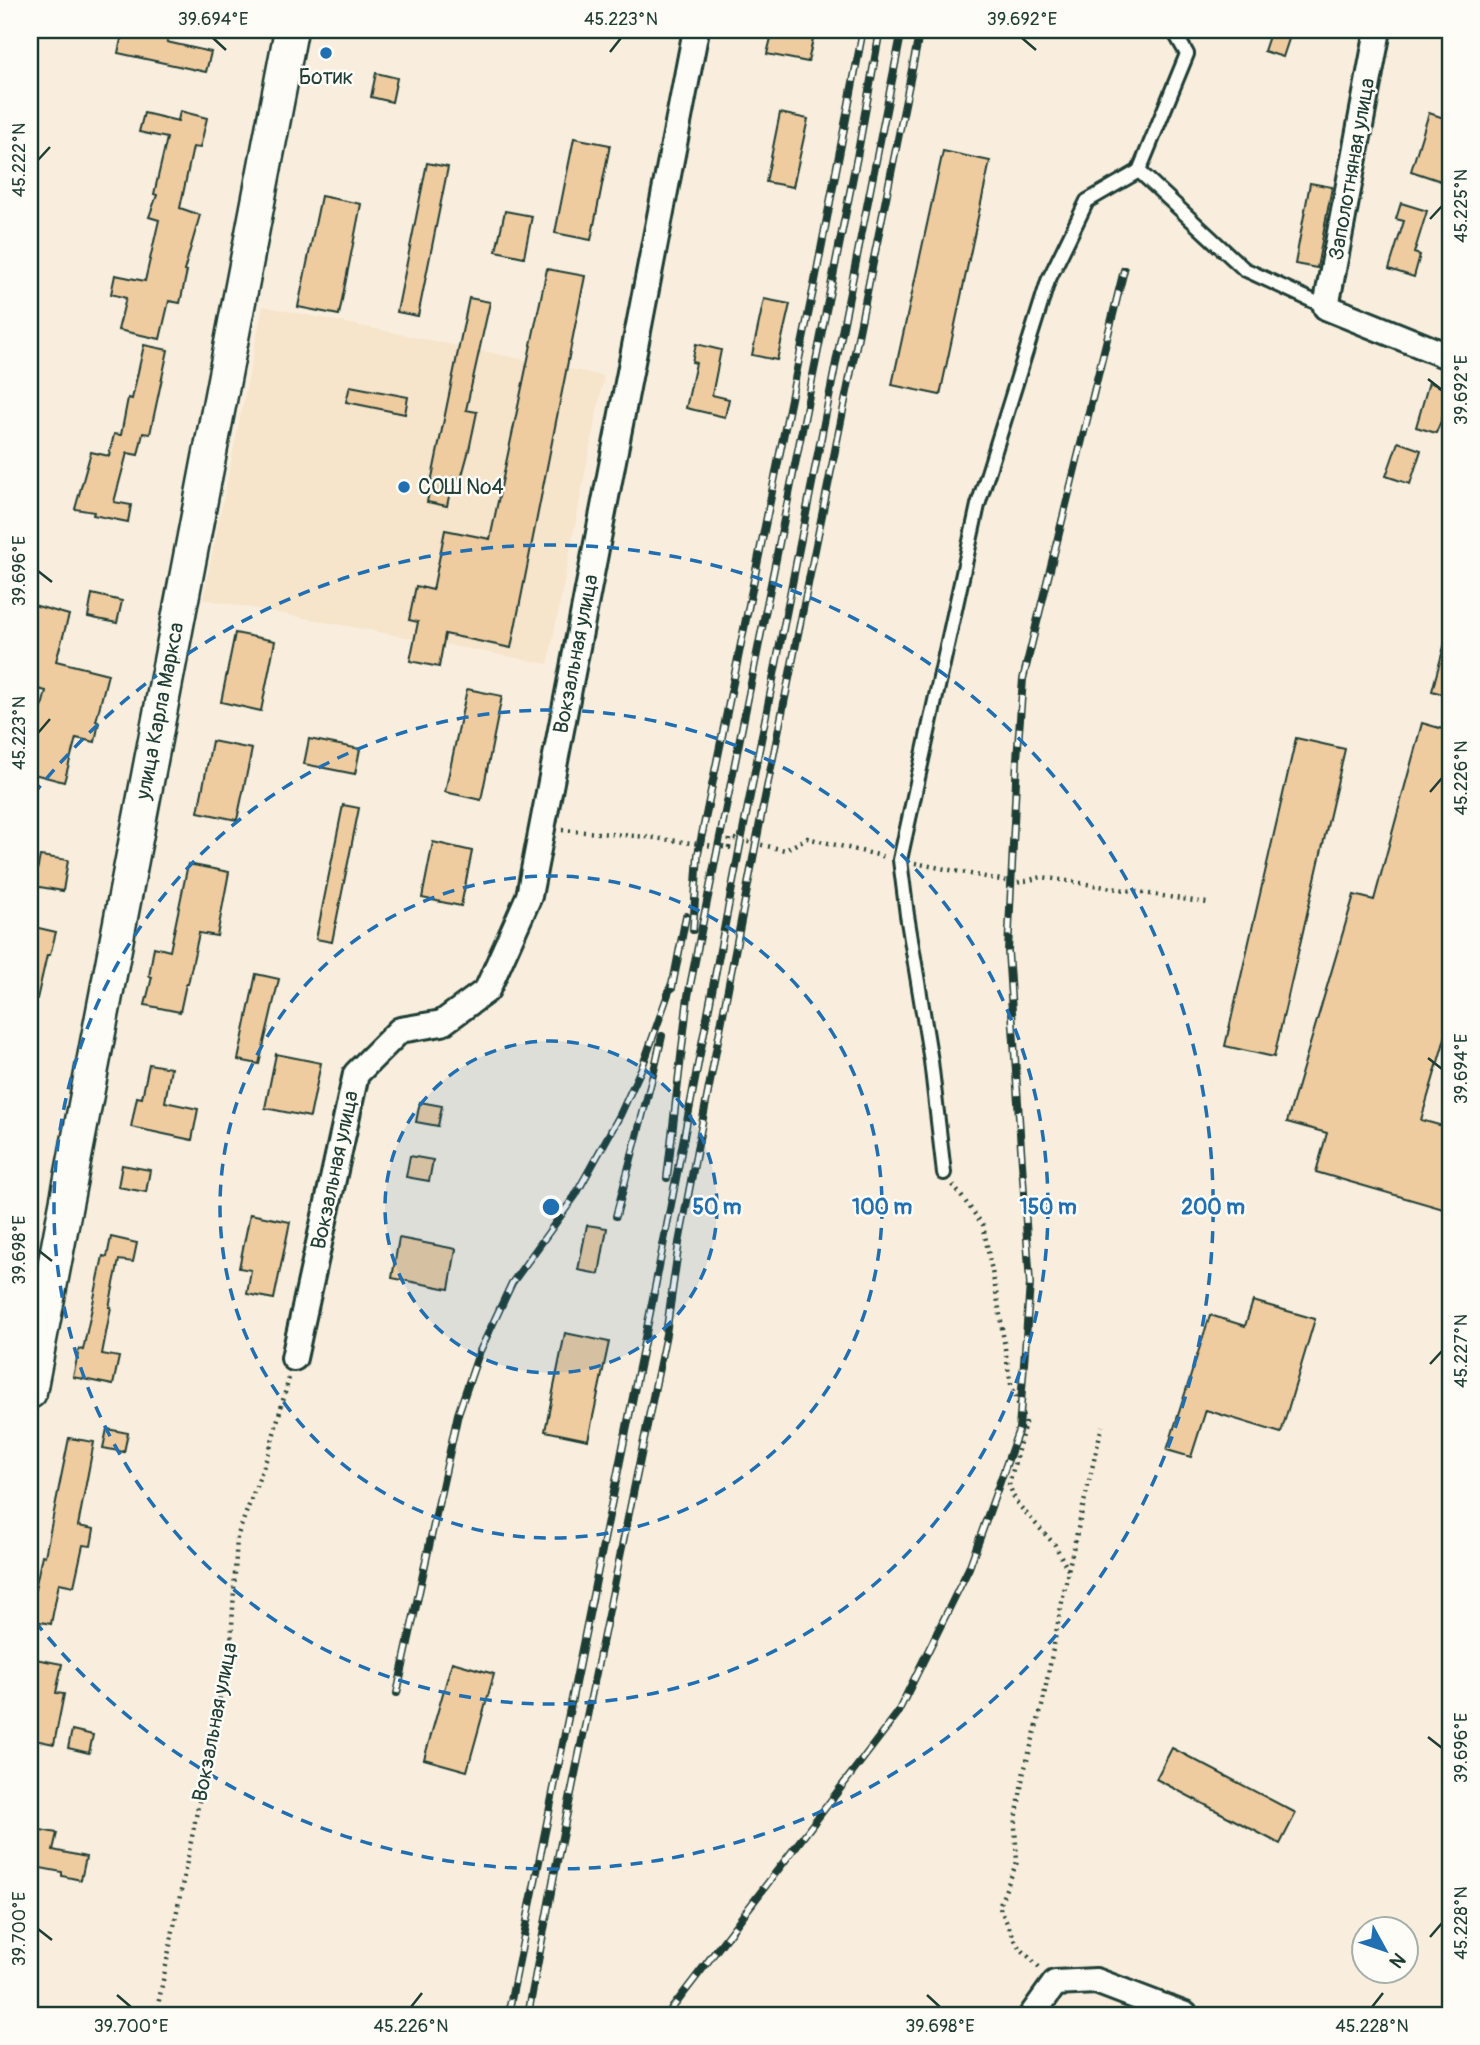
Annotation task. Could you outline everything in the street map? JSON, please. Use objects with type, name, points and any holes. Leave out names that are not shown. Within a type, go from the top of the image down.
[{"type":"street","name":"улица Карла Маркса","points":[[30,1392],[291,30]]},
{"type":"street","name":"Вокзальная улица","points":[[294,1358],[356,1074],[400,1030],[442,1023],[487,990],[529,896],[696,30]]},
{"type":"street","name":"Заполотняная улица","points":[[1326,307],[1378,30]]},
{"type":"street","points":[[1326,307],[1450,357]]},
{"type":"street","points":[[1032,2015],[1055,1983],[1096,1981],[1185,2015]]},
{"type":"lane","points":[[944,1173],[931,1061],[900,860],[978,505],[1048,281],[1087,201],[1139,172],[1187,54],[1173,30]]},
{"type":"lane","points":[[1139,172],[1244,270],[1326,307]]},
{"type":"path","points":[[542,828],[647,836],[729,848],[730,838],[785,850],[807,838],[1016,883],[1042,877],[1207,902]]},
{"type":"path","points":[[944,1173],[983,1225],[1010,1381],[1025,1423],[1009,1485],[1016,1502],[1055,1545],[1068,1571]]},
{"type":"path","name":"Вокзальная улица","points":[[156,2015],[231,1643],[237,1537],[269,1452],[294,1358]]},
{"type":"path","points":[[1055,1983],[1018,1946],[999,1906],[1017,1862],[1015,1827],[1023,1775],[1042,1706],[1068,1571],[1102,1426]]},
{"type":"shaded area","name":"СОШ №4","points":[[263,306],[604,376],[548,664],[203,599]]},
{"type":"building","points":[[123,30],[171,30],[167,42],[211,52],[206,72],[118,53]]},
{"type":"building","points":[[773,30],[815,30],[808,62],[767,54]]},
{"type":"building","points":[[1271,30],[1292,30],[1283,57],[1264,51]]},
{"type":"building","points":[[376,73],[397,78],[392,102],[371,97]]},
{"type":"building","points":[[180,111],[207,118],[200,148],[193,147],[180,208],[200,215],[184,271],[187,271],[180,303],[169,301],[160,339],[118,330],[126,298],[111,294],[115,275],[145,281],[159,220],[149,217],[157,195],[154,194],[167,138],[139,132],[144,113],[178,121]]},
{"type":"building","points":[[780,113],[808,119],[793,187],[766,182]]},
{"type":"building","points":[[1429,113],[1450,120],[1450,184],[1411,171]]},
{"type":"building","points":[[574,138],[610,145],[591,240],[555,233]]},
{"type":"building","points":[[943,151],[990,161],[940,395],[892,385]]},
{"type":"building","points":[[427,163],[448,167],[418,316],[397,312]]},
{"type":"building","points":[[1310,183],[1332,187],[1317,268],[1295,264]]},
{"type":"building","points":[[321,196],[361,204],[339,315],[298,307]]},
{"type":"building","points":[[1401,203],[1427,211],[1414,253],[1420,255],[1414,277],[1389,269],[1404,221],[1396,219]]},
{"type":"building","points":[[505,211],[532,216],[524,257],[496,251]]},
{"type":"building","points":[[547,269],[585,276],[511,648],[445,634],[439,667],[410,661],[418,622],[409,620],[416,586],[433,590],[445,530],[490,539]]},
{"type":"building","points":[[469,298],[490,302],[466,410],[477,412],[469,450],[461,479],[453,477],[447,506],[427,502]]},
{"type":"building","points":[[764,299],[790,304],[777,360],[752,355]]},
{"type":"building","points":[[696,344],[721,350],[712,395],[729,399],[725,417],[686,408],[696,363],[692,362]]},
{"type":"building","points":[[144,345],[168,350],[150,434],[143,433],[138,455],[127,453],[114,502],[131,505],[128,522],[75,509],[91,452],[109,456],[114,434],[121,435],[128,398],[132,399]]},
{"type":"building","points":[[1429,382],[1450,391],[1450,400],[1436,433],[1416,427]]},
{"type":"building","points":[[350,386],[408,397],[405,414],[346,402]]},
{"type":"building","points":[[1398,442],[1421,450],[1410,484],[1386,476]]},
{"type":"building","points":[[92,594],[122,601],[117,623],[88,617]]},
{"type":"building","points":[[30,604],[69,615],[56,661],[108,674],[96,721],[99,722],[95,742],[76,738],[64,782],[30,773],[36,730],[46,691],[30,687]]},
{"type":"building","points":[[235,633],[275,641],[261,711],[221,702]]},
{"type":"building","points":[[1445,643],[1450,644],[1450,696],[1432,691]]},
{"type":"building","points":[[467,689],[502,696],[481,800],[445,792]]},
{"type":"building","points":[[1422,723],[1450,731],[1450,881],[1440,920],[1450,923],[1450,1021],[1421,1120],[1450,1128],[1450,1211],[1316,1172],[1327,1133],[1287,1122],[1354,895],[1374,900]]},
{"type":"building","points":[[1296,738],[1345,749],[1274,1057],[1225,1046]]},
{"type":"building","points":[[309,739],[360,749],[355,774],[304,764]]},
{"type":"building","points":[[212,741],[252,749],[237,820],[198,812]]},
{"type":"building","points":[[343,805],[359,808],[332,942],[316,939]]},
{"type":"building","points":[[433,842],[472,851],[461,906],[422,898]]},
{"type":"building","points":[[40,856],[68,860],[63,891],[34,886]]},
{"type":"building","points":[[188,864],[229,872],[217,936],[199,933],[180,1012],[145,1005],[152,977],[149,976],[154,947],[170,951]]},
{"type":"building","points":[[30,926],[56,932],[50,955],[47,955],[37,999],[30,998]]},
{"type":"building","points":[[256,974],[279,979],[259,1064],[238,1060]]},
{"type":"building","points":[[276,1054],[321,1063],[310,1117],[265,1108]]},
{"type":"building","points":[[149,1064],[171,1068],[165,1102],[198,1109],[192,1140],[131,1127],[137,1097],[142,1098]]},
{"type":"building","points":[[420,1102],[442,1106],[438,1126],[416,1122]]},
{"type":"building","points":[[410,1156],[433,1160],[429,1181],[406,1177]]},
{"type":"building","points":[[122,1165],[150,1170],[146,1192],[118,1187]]},
{"type":"building","points":[[250,1214],[290,1222],[274,1299],[247,1294],[251,1270],[239,1268]]},
{"type":"building","points":[[587,1225],[607,1228],[599,1274],[578,1270]]},
{"type":"building","points":[[111,1237],[137,1243],[133,1262],[119,1260],[109,1307],[102,1354],[119,1357],[113,1385],[73,1377],[79,1349],[83,1350],[103,1256],[107,1257]]},
{"type":"building","points":[[399,1238],[456,1249],[449,1289],[392,1278]]},
{"type":"building","points":[[1253,1301],[1315,1319],[1281,1433],[1206,1410],[1191,1457],[1167,1450],[1210,1315],[1245,1326]]},
{"type":"building","points":[[565,1333],[609,1342],[588,1440],[545,1431]]},
{"type":"building","points":[[107,1429],[128,1433],[124,1452],[103,1448]]},
{"type":"building","points":[[69,1438],[94,1442],[78,1526],[94,1529],[91,1546],[83,1545],[74,1586],[59,1583],[51,1624],[30,1620],[30,1614]]},
{"type":"building","points":[[30,1658],[62,1664],[56,1693],[64,1694],[54,1744],[30,1739]]},
{"type":"building","points":[[452,1662],[494,1674],[467,1771],[424,1759]]},
{"type":"building","points":[[72,1730],[93,1735],[89,1753],[68,1748]]},
{"type":"building","points":[[1172,1748],[1296,1813],[1280,1844],[1156,1779]]},
{"type":"building","points":[[30,1828],[57,1833],[53,1850],[86,1857],[81,1880],[62,1876],[62,1872],[30,1866]]},
{"type":"railway","points":[[693,930],[698,854],[814,286],[863,30]]},
{"type":"railway","points":[[667,1178],[688,996],[857,157],[880,30]]},
{"type":"railway","points":[[508,2015],[652,1303],[902,30]]},
{"type":"railway","points":[[528,2015],[554,1876],[666,1334],[679,1243],[761,817],[920,30]]},
{"type":"railway","points":[[667,2015],[897,1714],[969,1568],[1019,1429],[1030,1284],[1008,951],[1023,679],[1124,270]]},
{"type":"railway","points":[[672,988],[686,916]]},
{"type":"railway","points":[[397,1693],[458,1414],[479,1353],[512,1283],[575,1196],[620,1115],[643,1065],[673,980]]},
{"type":"railway","points":[[616,1216],[662,1036]]},
{"type":"place","name":"Ботик","points":[[326,53]]},
{"type":"place","name":"СОШ №4","points":[[404,487]]}]
